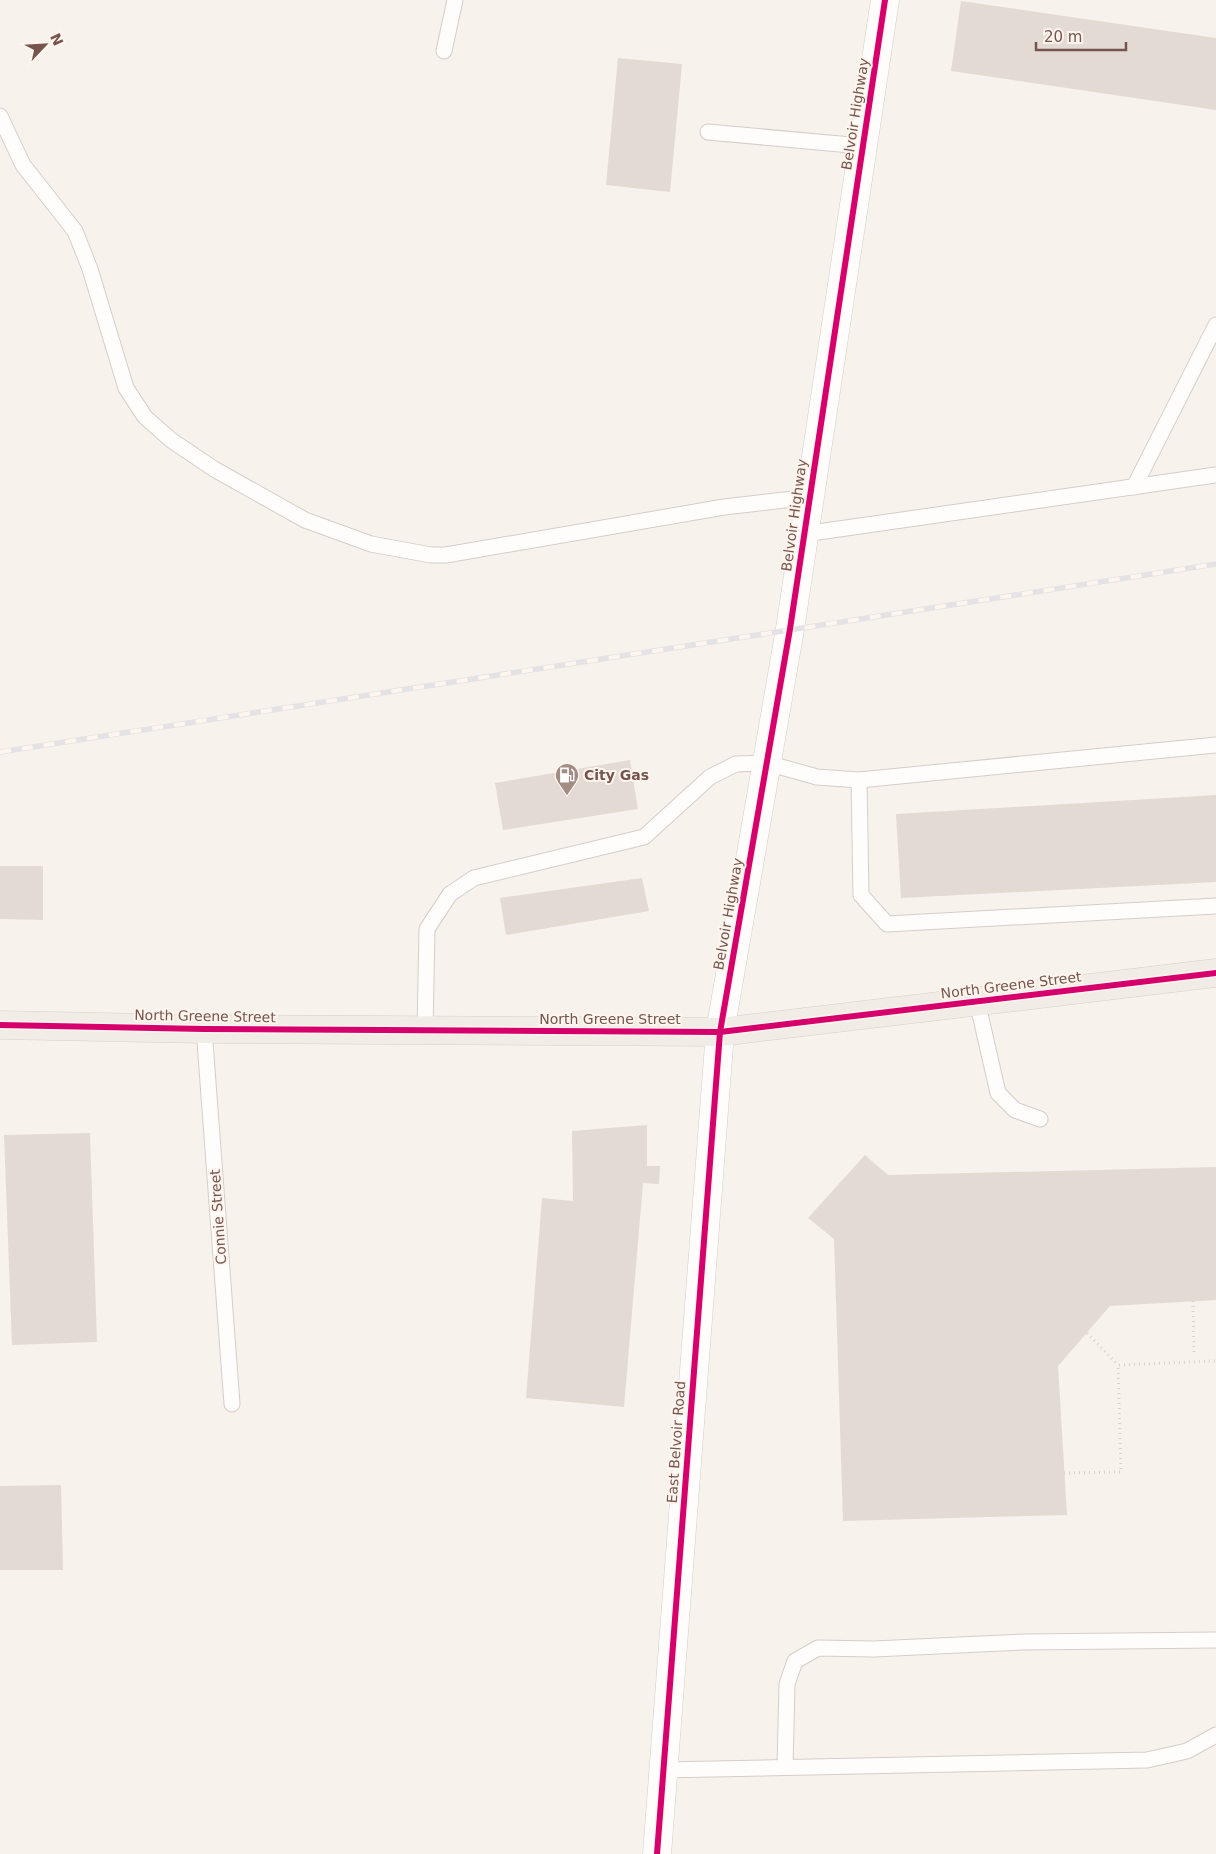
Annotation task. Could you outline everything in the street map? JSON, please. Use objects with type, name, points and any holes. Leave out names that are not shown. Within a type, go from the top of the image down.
[{"type":"main road","name":"North Greene Street","points":[[0,1025],[204,1029],[720,1032],[1216,973]]},
{"type":"street","name":"Belvoir Highway","points":[[720,1032],[810,497],[885,0]]},
{"type":"street","name":"East Belvoir Road","points":[[657,1854],[720,1032]]},
{"type":"lane","points":[[444,51],[456,0]]},
{"type":"lane","points":[[0,116],[23,165],[75,231],[90,269],[126,388],[145,417],[171,440],[214,469],[305,520],[371,544],[431,555],[446,555],[724,507],[810,497]]},
{"type":"lane","points":[[708,132],[862,146]]},
{"type":"lane","points":[[1134,487],[1216,325]]},
{"type":"lane","points":[[804,534],[1216,475]]},
{"type":"lane","points":[[425,1030],[427,929],[450,894],[474,878],[644,837],[710,777],[736,764],[766,763],[817,778],[859,780],[1216,745]]},
{"type":"lane","points":[[859,780],[861,895],[886,924],[1216,906]]},
{"type":"lane","points":[[977,1001],[998,1093],[1015,1110],[1040,1118]]},
{"type":"lane","name":"Connie Street","points":[[204,1029],[232,1404]]},
{"type":"lane","points":[[786,1768],[787,1684],[796,1661],[818,1648],[874,1649],[1023,1642],[1216,1640]]},
{"type":"lane","points":[[663,1770],[1147,1760],[1187,1751],[1216,1735]]},
{"type":"path","points":[[1193,1301],[1194,1354]]},
{"type":"path","points":[[1064,1473],[1121,1472],[1118,1365],[1087,1333]]},
{"type":"path","points":[[1118,1365],[1216,1361]]},
{"type":"building","points":[[961,1],[1216,38],[1216,110],[951,71]]},
{"type":"building","points":[[618,58],[682,64],[670,192],[606,185]]},
{"type":"building","name":"City Gas","points":[[630,760],[638,809],[503,830],[495,783]]},
{"type":"building","points":[[1216,795],[1216,882],[901,898],[896,814]]},
{"type":"building","points":[[0,866],[43,866],[43,920],[0,919]]},
{"type":"building","points":[[642,878],[649,911],[506,935],[500,898]]},
{"type":"building","points":[[647,1125],[647,1166],[660,1166],[659,1184],[643,1183],[624,1407],[526,1398],[542,1198],[573,1201],[572,1131]]},
{"type":"building","points":[[90,1133],[97,1342],[12,1345],[4,1135]]},
{"type":"building","points":[[865,1155],[888,1175],[1216,1167],[1216,1300],[1110,1306],[1058,1366],[1067,1515],[843,1521],[834,1239],[808,1218]]},
{"type":"building","points":[[61,1485],[63,1570],[0,1570],[0,1486]]},
{"type":"railway","points":[[0,752],[1216,564]]},
{"type":"cycle path","points":[[657,1854],[720,1032],[790,629],[885,0]]},
{"type":"cycle path","points":[[0,1025],[204,1029],[720,1032],[1216,973]]},
{"type":"place","name":"City Gas","points":[[567,796]]}]
